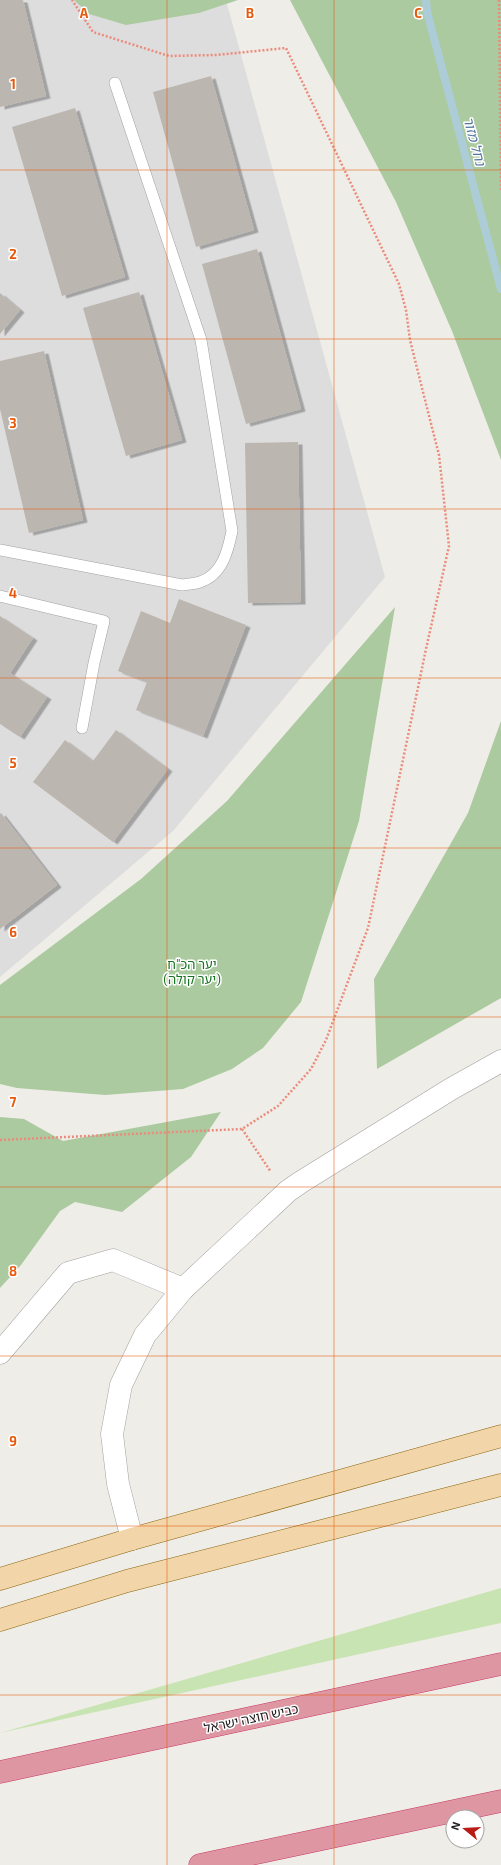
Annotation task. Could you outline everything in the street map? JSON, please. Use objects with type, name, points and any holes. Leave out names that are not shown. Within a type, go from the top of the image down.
[{"type":"highway","name":"כביש חוצה ישראל","points":[[0,1772],[501,1664]]},
{"type":"highway","points":[[200,1865],[501,1801]]},
{"type":"main road","points":[[0,1579],[132,1539],[501,1436]]},
{"type":"main road","points":[[0,1620],[127,1581],[501,1484]]},
{"type":"street","points":[[132,1539],[118,1484],[112,1434],[121,1385],[145,1335],[184,1289],[288,1191],[451,1089],[501,1061]]},
{"type":"street","points":[[0,1353],[68,1273],[113,1260],[184,1289]]},
{"type":"lane","points":[[0,550],[182,585],[202,582],[216,572],[228,553],[232,531],[201,340],[115,83]]},
{"type":"lane","points":[[0,596],[104,621],[94,663],[82,728]]},
{"type":"path","points":[[0,1140],[242,1130],[278,1106],[311,1069],[326,1040],[368,928],[449,546],[439,455],[410,340],[406,310],[399,284],[286,48],[216,55],[169,56],[93,32],[72,0]]},
{"type":"path","points":[[499,0],[501,191]]},
{"type":"path","points":[[242,1130],[273,1175],[301,1182]]},
{"type":"shaded area","points":[[0,0],[138,0],[227,4],[385,577],[173,831],[0,977]]},
{"type":"green space","points":[[74,0],[238,0],[199,13],[126,25],[89,14]]},
{"type":"green space","points":[[290,0],[501,0],[501,460],[452,331],[396,202]]},
{"type":"green space","name":"יער הכ\"ח (יער קולה)","points":[[395,607],[359,821],[301,1002],[263,1048],[232,1069],[183,1089],[105,1095],[17,1088],[0,1084],[0,985],[141,879],[227,801]]},
{"type":"green space","points":[[501,721],[501,998],[377,1069],[374,979],[468,813]]},
{"type":"green space","points":[[221,1112],[191,1157],[122,1212],[75,1202],[60,1211],[21,1265],[0,1288],[0,1117],[24,1119],[63,1141]]},
{"type":"green space","points":[[501,1588],[501,1623],[0,1733]]},
{"type":"building","points":[[0,0],[23,0],[46,96],[0,107]]},
{"type":"building","points":[[211,76],[254,230],[196,247],[153,92]]},
{"type":"building","points":[[75,108],[125,277],[62,296],[12,127]]},
{"type":"building","points":[[257,249],[301,409],[246,424],[202,264]]},
{"type":"building","points":[[139,292],[182,440],[126,456],[83,308]]},
{"type":"building","points":[[0,293],[20,310],[0,334]]},
{"type":"building","points":[[44,351],[83,520],[29,533],[0,409],[0,361]]},
{"type":"building","points":[[298,442],[301,602],[248,603],[245,443]]},
{"type":"building","points":[[179,599],[246,625],[203,736],[136,710],[147,682],[118,671],[141,611],[170,623]]},
{"type":"building","points":[[0,616],[33,638],[10,673],[47,697],[20,737],[0,724]]},
{"type":"building","points":[[116,730],[168,769],[113,842],[33,782],[65,740],[93,761]]},
{"type":"building","points":[[1,813],[57,885],[0,929],[0,814]]},
{"type":"waterway","name":"נחל מזור","points":[[426,0],[427,12],[501,289]]}]
